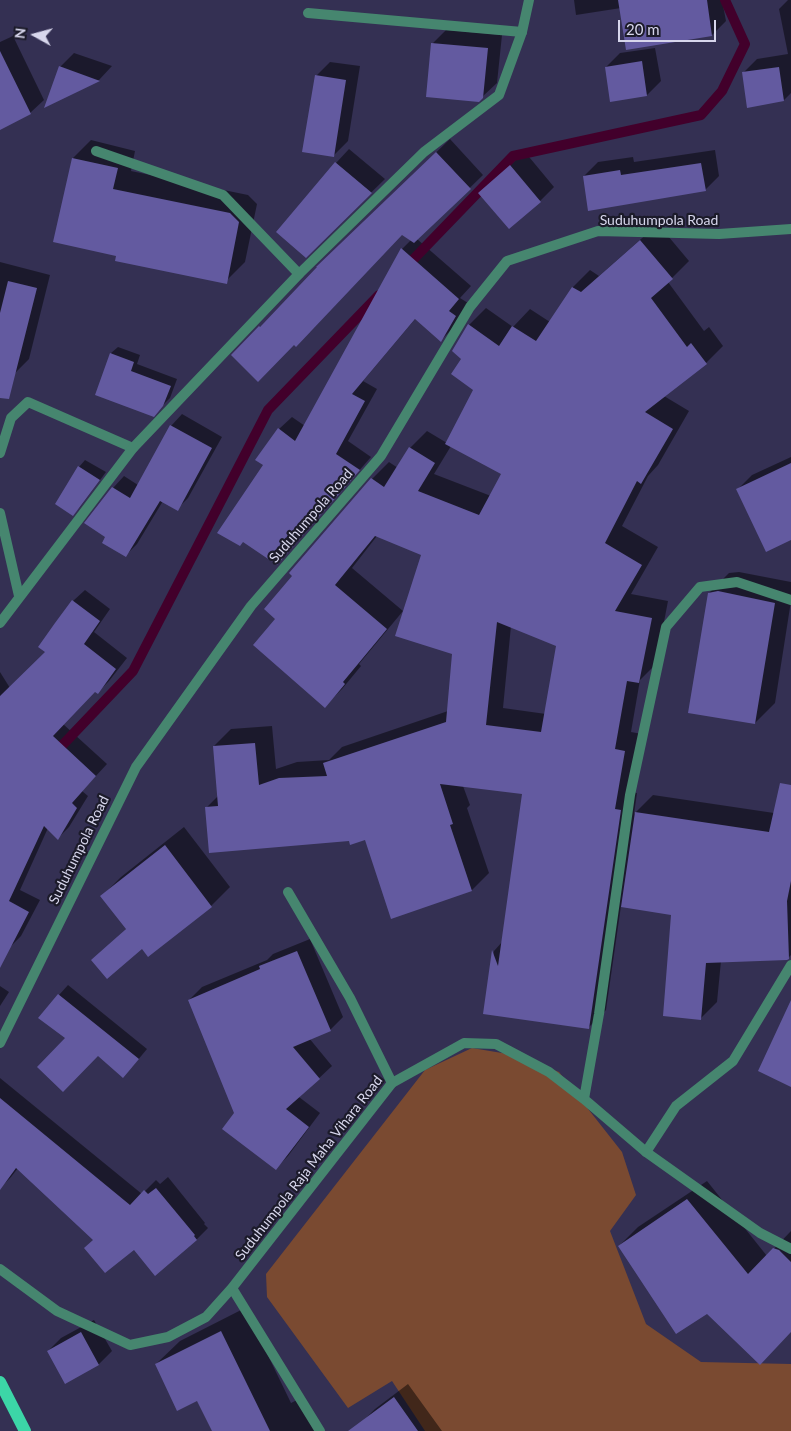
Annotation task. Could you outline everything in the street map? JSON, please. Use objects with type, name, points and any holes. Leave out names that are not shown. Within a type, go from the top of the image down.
[{"type":"main road","points":[[0,1382],[25,1431]]},
{"type":"street","points":[[0,623],[133,448],[299,274],[424,152],[500,95],[522,32],[529,0]]},
{"type":"street","points":[[308,13],[522,32]]},
{"type":"street","points":[[96,151],[223,195],[299,274]]},
{"type":"street","name":"Suduhumpola Road","points":[[0,1043],[136,767],[251,606],[381,456],[470,308],[506,261],[598,231],[719,234],[791,229]]},
{"type":"street","points":[[0,453],[11,418],[28,402],[133,448]]},
{"type":"street","points":[[0,513],[20,596]]},
{"type":"street","points":[[584,1099],[599,1014],[630,794],[666,627],[700,587],[737,582],[791,600]]},
{"type":"street","points":[[288,892],[350,998],[392,1083]]},
{"type":"street","points":[[646,1152],[676,1106],[734,1061],[791,965]]},
{"type":"street","name":"Suduhumpola Raja Maha Vihara Road","points":[[0,1269],[57,1311],[130,1344],[168,1337],[206,1317],[232,1288],[392,1083],[464,1043],[496,1044],[549,1072],[646,1152],[760,1233],[791,1249]]},
{"type":"street","points":[[232,1288],[320,1431]]},
{"type":"shaded area","points":[[472,1048],[514,1055],[559,1072],[622,1152],[636,1195],[610,1231],[646,1324],[701,1362],[791,1364],[791,1431],[425,1431],[392,1381],[348,1408],[267,1297],[266,1274],[425,1070]]},
{"type":"building","points":[[618,0],[707,0],[712,36],[626,50]]},
{"type":"building","points":[[431,43],[488,48],[483,98],[479,102],[426,97]]},
{"type":"building","points":[[0,51],[31,114],[0,130]]},
{"type":"building","points":[[642,61],[647,96],[610,102],[605,67]]},
{"type":"building","points":[[59,66],[100,81],[44,108]]},
{"type":"building","points":[[779,67],[784,101],[747,108],[742,72]]},
{"type":"building","points":[[315,75],[346,80],[334,157],[302,152]]},
{"type":"building","points":[[436,152],[471,189],[414,243],[402,235],[296,347],[294,345],[258,382],[231,355],[316,267]]},
{"type":"building","points":[[72,158],[118,168],[113,189],[230,213],[239,222],[227,284],[115,261],[116,256],[53,242]]},
{"type":"building","points":[[335,162],[372,193],[306,258],[276,232]]},
{"type":"building","points":[[701,163],[706,191],[588,211],[583,176],[620,170],[621,175]]},
{"type":"building","points":[[510,165],[541,202],[509,229],[478,193]]},
{"type":"building","points":[[640,240],[673,279],[651,298],[687,347],[691,343],[707,364],[645,412],[673,429],[641,484],[637,481],[605,543],[642,565],[615,611],[652,618],[639,683],[627,681],[615,749],[625,751],[615,809],[621,810],[589,1029],[483,1014],[492,950],[498,966],[522,794],[440,784],[453,824],[450,825],[472,891],[391,919],[365,840],[350,845],[349,841],[209,853],[205,807],[218,806],[213,746],[255,743],[259,785],[279,778],[327,776],[323,763],[446,722],[452,654],[395,636],[421,555],[375,536],[335,585],[387,629],[343,682],[345,684],[325,708],[253,645],[275,619],[264,609],[292,576],[289,573],[371,478],[384,487],[409,447],[435,463],[418,491],[479,515],[501,474],[445,444],[473,390],[451,374],[461,359],[452,351],[468,324],[499,346],[512,326],[536,341],[572,287],[581,292]],"holes":[[[497,622],[556,646],[541,732],[486,725]]]},
{"type":"building","points":[[401,248],[459,299],[449,311],[456,316],[441,342],[415,319],[352,394],[365,401],[336,454],[360,470],[277,565],[243,542],[240,546],[217,533],[263,465],[255,460],[278,428],[295,441]]},
{"type":"building","points":[[8,281],[37,288],[9,399],[0,398],[0,313]]},
{"type":"building","points":[[110,353],[134,362],[131,371],[171,386],[163,406],[154,417],[95,395]]},
{"type":"building","points":[[170,425],[212,448],[178,511],[160,501],[126,557],[102,543],[105,537],[84,523],[112,487],[130,498]]},
{"type":"building","points":[[791,463],[791,540],[766,552],[736,489]]},
{"type":"building","points":[[78,466],[100,480],[73,516],[55,504]]},
{"type":"building","points":[[718,591],[775,603],[755,724],[688,713],[708,593]]},
{"type":"building","points":[[72,600],[100,621],[84,644],[116,669],[98,694],[95,692],[53,736],[96,776],[72,803],[77,808],[58,840],[44,826],[9,901],[29,912],[0,968],[0,696],[45,652],[38,647]]},
{"type":"building","points":[[780,783],[791,785],[791,881],[787,901],[789,959],[706,963],[701,1020],[663,1016],[671,915],[621,907],[635,812],[769,832]]},
{"type":"building","points":[[165,845],[212,907],[148,957],[142,949],[107,979],[91,960],[126,929],[100,896]]},
{"type":"building","points":[[297,951],[331,1031],[293,1047],[320,1079],[286,1109],[309,1127],[276,1170],[222,1129],[234,1113],[188,1000],[260,969],[259,966]]},
{"type":"building","points":[[58,994],[139,1059],[123,1078],[98,1056],[63,1092],[37,1067],[65,1038],[38,1018]]},
{"type":"building","points":[[791,1000],[791,1087],[758,1071]]},
{"type":"building","points":[[0,1098],[130,1205],[144,1190],[148,1194],[156,1188],[195,1235],[197,1240],[155,1276],[134,1250],[105,1273],[84,1248],[93,1240],[16,1168],[0,1190]]},
{"type":"building","points":[[687,1199],[748,1274],[773,1248],[779,1250],[791,1262],[791,1332],[760,1365],[707,1314],[676,1334],[618,1246]]},
{"type":"building","points":[[221,1331],[270,1431],[212,1431],[197,1401],[177,1411],[155,1364]]},
{"type":"building","points":[[81,1332],[99,1365],[65,1384],[47,1351]]},
{"type":"building","points":[[394,1397],[418,1431],[348,1431]]},
{"type":"waterway","points":[[405,268],[513,156],[701,115],[722,91],[745,44],[725,0]]},
{"type":"waterway","points":[[54,754],[133,671],[268,410],[379,295]]}]
